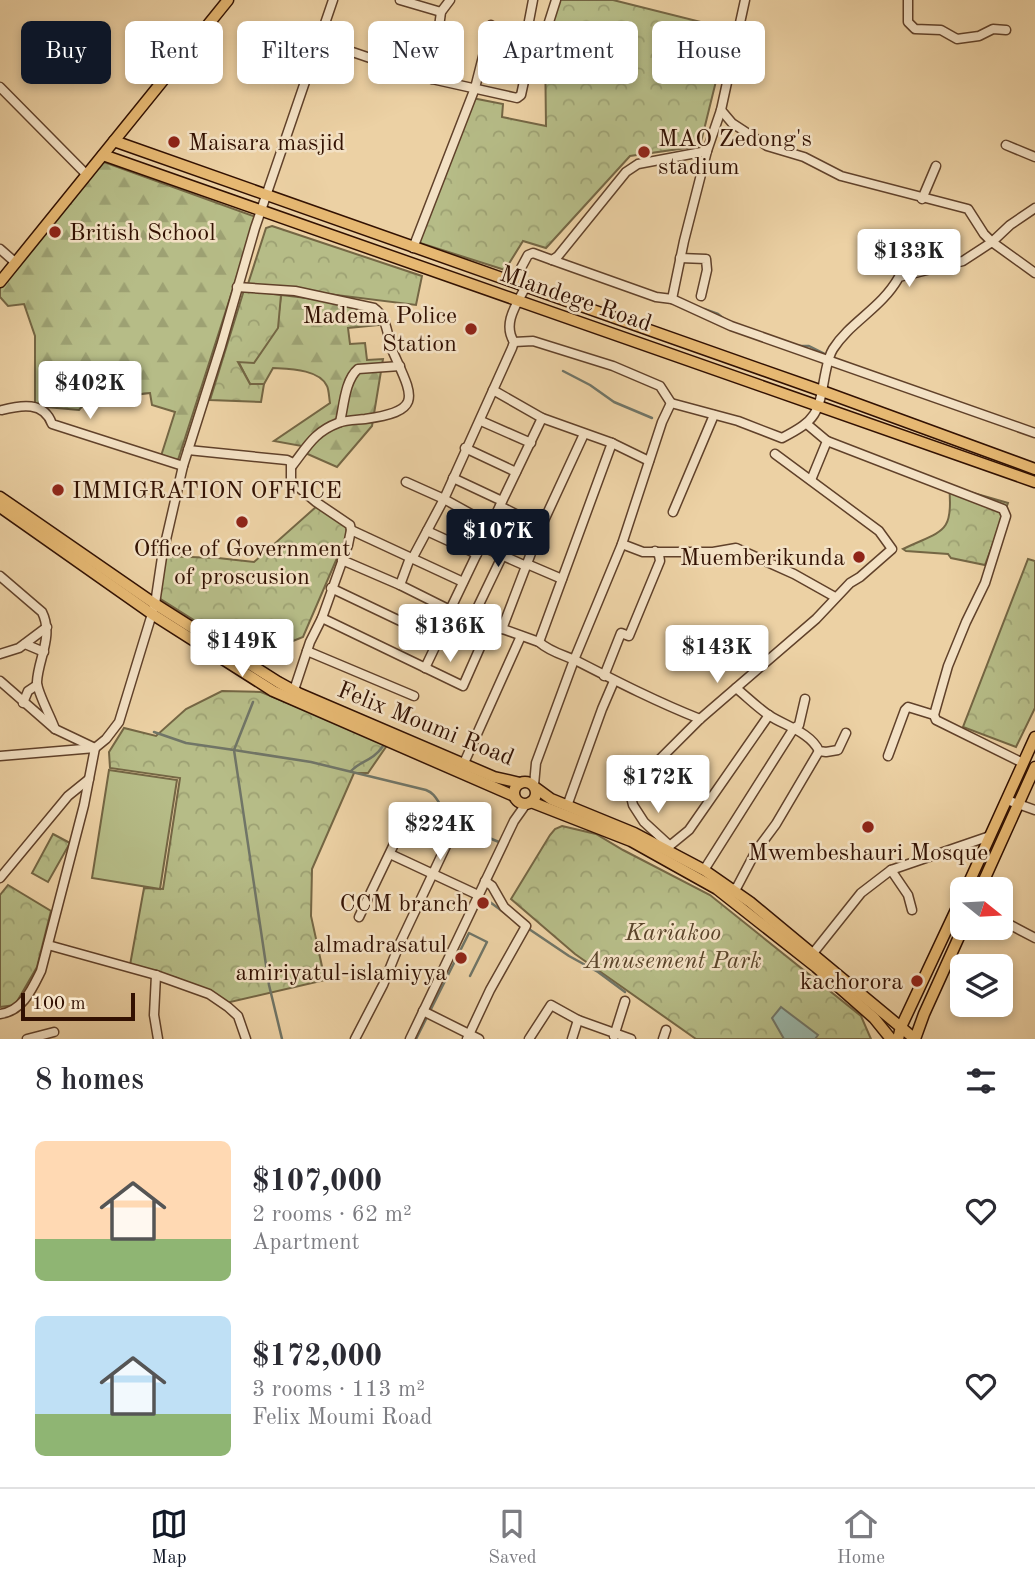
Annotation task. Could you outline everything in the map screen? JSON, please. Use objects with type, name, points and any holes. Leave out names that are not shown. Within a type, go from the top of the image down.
[{"type":"main road","points":[[0,282],[229,0]]},
{"type":"main road","name":"Mlandege Road","points":[[114,141],[822,391],[1035,482]]},
{"type":"main road","name":"Mlandege Road","points":[[103,155],[819,405],[959,449],[1035,469]]},
{"type":"main road","points":[[463,281],[468,266]]},
{"type":"main road","points":[[561,315],[567,300]]},
{"type":"main road","points":[[613,333],[618,318]]},
{"type":"main road","points":[[713,368],[717,354]]},
{"type":"main road","name":"Felix Moumi Road","points":[[0,497],[42,532]]},
{"type":"main road","name":"Felix Moumi Road","points":[[0,507],[59,543],[153,609],[238,658],[293,695],[428,753],[522,801],[631,841],[733,890],[811,957],[915,1039]]},
{"type":"main road","points":[[971,877],[1035,737]]},
{"type":"main road","name":"Felix Moumi Road","points":[[428,753],[494,777],[528,784],[551,799],[668,847],[708,876],[738,904],[811,957],[874,1018],[891,1039]]},
{"type":"main road","points":[[985,877],[1035,767]]},
{"type":"main road","points":[[528,784],[536,798],[522,801],[514,790],[528,784]]},
{"type":"main road","points":[[898,1039],[901,1027],[950,923]]},
{"type":"main road","points":[[915,1039],[958,940]]},
{"type":"street","points":[[327,21],[334,0]]},
{"type":"street","points":[[400,0],[441,12]]},
{"type":"street","points":[[440,21],[441,12],[450,0]]},
{"type":"street","points":[[529,21],[533,0]]},
{"type":"street","points":[[549,21],[556,0]]},
{"type":"street","points":[[672,299],[706,151],[721,110],[745,0]]},
{"type":"street","points":[[908,0],[908,22],[915,29],[940,30],[957,39],[979,36],[993,29],[1006,30]]},
{"type":"street","points":[[413,248],[478,76]]},
{"type":"street","points":[[0,756],[95,748],[107,739],[119,722],[153,609],[183,466],[261,210],[305,84]]},
{"type":"street","points":[[456,84],[519,98],[523,84]]},
{"type":"street","points":[[0,87],[87,174]]},
{"type":"street","points":[[721,110],[732,122],[767,146],[804,157],[841,176],[968,209],[992,242],[1035,273]]},
{"type":"street","points":[[1006,145],[1035,157]]},
{"type":"street","points":[[552,260],[626,172],[638,164],[706,151]]},
{"type":"street","points":[[922,199],[936,166]]},
{"type":"street","points":[[514,342],[533,341],[613,366],[660,386],[671,403],[782,438],[808,425],[819,405],[828,359],[844,334],[887,297],[899,277],[963,261],[1035,208]]},
{"type":"street","points":[[0,249],[16,263]]},
{"type":"street","points":[[514,281],[528,255],[533,253],[656,297],[672,299],[731,326],[1035,433]]},
{"type":"street","points":[[680,258],[706,259],[701,296]]},
{"type":"street","points":[[514,342],[509,334],[509,321],[526,286]]},
{"type":"street","points":[[237,287],[295,291],[374,308],[384,321],[410,399],[401,411],[340,422],[315,435],[292,466],[291,481],[350,525],[351,530],[293,695]]},
{"type":"street","points":[[400,585],[411,558],[444,499],[465,448],[481,421],[514,342]]},
{"type":"street","points":[[340,422],[354,371],[400,366]]},
{"type":"street","points":[[494,390],[542,418],[612,443],[649,461]]},
{"type":"street","points":[[528,784],[574,660],[622,544],[671,403]]},
{"type":"street","points":[[2,410],[22,405],[43,410],[49,413],[52,424],[183,466]]},
{"type":"street","points":[[673,512],[714,415]]},
{"type":"street","points":[[450,610],[542,418]]},
{"type":"street","points":[[481,421],[531,443]]},
{"type":"street","points":[[808,425],[827,441],[1003,509],[1006,516],[985,583],[948,666],[934,715],[936,720],[1023,763]]},
{"type":"street","points":[[502,629],[541,527],[584,434]]},
{"type":"street","points":[[811,480],[827,441]]},
{"type":"street","points":[[539,642],[612,443]]},
{"type":"street","points":[[465,448],[516,472]]},
{"type":"street","points":[[188,450],[282,459],[291,462],[292,466]]},
{"type":"street","points":[[769,715],[690,830],[668,847],[644,822],[633,805],[630,793],[633,786],[700,719],[816,619],[835,597],[892,550],[883,535],[775,454]]},
{"type":"street","points":[[453,478],[541,527]]},
{"type":"street","points":[[406,482],[491,525]]},
{"type":"street","points":[[472,619],[521,517]]},
{"type":"street","points":[[351,530],[463,582]]},
{"type":"street","points":[[427,531],[479,550],[502,555],[562,579]]},
{"type":"street","points":[[622,544],[643,552],[713,552],[736,548],[794,574],[835,597]]},
{"type":"street","points":[[604,676],[621,633],[629,636],[660,561],[659,555],[654,551]]},
{"type":"street","points":[[342,560],[459,614],[539,642],[614,681],[700,719]]},
{"type":"street","points":[[0,576],[42,612],[47,627],[37,685],[55,729]]},
{"type":"street","points":[[331,588],[438,639]]},
{"type":"street","points":[[425,668],[445,626],[459,614]]},
{"type":"street","points":[[322,618],[463,686],[490,625]]},
{"type":"street","points":[[0,654],[25,644],[47,627]]},
{"type":"street","points":[[464,764],[521,636]]},
{"type":"street","points":[[25,644],[44,652]]},
{"type":"street","points":[[307,651],[414,696]]},
{"type":"street","points":[[0,681],[55,729],[95,748]]},
{"type":"street","points":[[567,806],[601,709],[614,681]]},
{"type":"street","points":[[23,703],[28,691],[37,685]]},
{"type":"street","points":[[733,890],[819,751],[817,745],[794,728],[769,715],[736,688]]},
{"type":"street","points":[[708,876],[794,728],[799,725],[805,699]]},
{"type":"street","points":[[888,756],[908,707],[934,715]]},
{"type":"street","points":[[819,751],[838,750],[846,733]]},
{"type":"street","points":[[0,1014],[17,1009],[31,991],[41,971],[95,748]]},
{"type":"street","points":[[0,878],[68,796],[89,779]]},
{"type":"street","points":[[1007,800],[1035,810]]},
{"type":"street","points":[[410,1039],[522,801]]},
{"type":"street","points":[[359,917],[390,854],[408,808]]},
{"type":"street","points":[[355,1039],[383,985],[454,829]]},
{"type":"street","points":[[811,957],[860,893],[891,870],[990,836]]},
{"type":"street","points":[[390,854],[478,895]]},
{"type":"street","points":[[891,870],[908,895],[912,910]]},
{"type":"street","points":[[468,1037],[519,936],[526,928],[485,881]]},
{"type":"street","points":[[1013,926],[1035,938]]},
{"type":"street","points":[[48,945],[156,975],[209,994],[238,1016],[246,1039]]},
{"type":"street","points":[[156,975],[154,1015],[158,1039]]},
{"type":"street","points":[[614,1036],[625,1001]]},
{"type":"street","points":[[529,1039],[551,1005],[614,1036],[631,1039]]},
{"type":"street","points":[[423,1011],[468,1037],[479,1039]]},
{"type":"street","points":[[572,1039],[578,1020]]},
{"type":"street","points":[[31,1039],[54,1032]]},
{"type":"green space","points":[[560,0],[613,0],[697,21],[652,21],[652,84],[715,84],[700,146],[630,156],[546,248],[523,241],[505,270],[417,242],[472,98],[503,104],[502,117],[546,126],[545,84],[638,84],[638,21],[553,21]]},
{"type":"green space","points":[[101,161],[256,217],[178,460],[161,456],[175,412],[152,405],[150,393],[130,396],[113,405],[87,401],[79,410],[35,406],[35,336],[24,304],[8,306],[0,297],[0,285]]},
{"type":"green space","points":[[272,226],[422,276],[416,305],[248,284],[266,228]]},
{"type":"green space","points":[[244,290],[281,295],[278,328],[254,363],[238,362],[250,384],[264,384],[261,402],[210,400]]},
{"type":"green space","points":[[281,295],[358,304],[379,325],[348,328],[350,344],[365,343],[367,360],[383,359],[372,426],[337,467],[303,452],[302,446],[274,441],[330,403],[328,388],[323,380],[303,371],[273,368],[264,384],[250,384],[238,361],[254,362],[277,328]]},
{"type":"green space","points":[[949,486],[1008,503],[985,565],[951,558],[948,554],[903,549],[943,528],[950,513]]},
{"type":"green space","points":[[317,506],[347,526],[347,535],[303,637],[278,647],[257,660],[159,598],[163,556],[254,562]]},
{"type":"green space","points":[[1028,559],[1035,561],[1035,708],[1016,747],[963,727]]},
{"type":"green space","points":[[222,691],[261,692],[388,744],[368,773],[354,773],[312,869],[311,916],[325,980],[226,1003],[177,978],[130,965],[144,888],[163,889],[180,778],[110,768],[109,752],[124,728],[156,736],[186,709]]},
{"type":"green space","points":[[109,770],[177,780],[160,889],[92,878]]},
{"type":"green space","name":"Kariakoo Amusement Park","points":[[562,826],[596,834],[710,895],[861,1016],[871,1039],[696,1039],[575,954],[511,899],[550,835]]},
{"type":"green space","points":[[53,834],[70,843],[48,882],[32,873]]},
{"type":"green space","points":[[8,885],[51,911],[37,967],[15,1005],[0,1007],[0,895]]},
{"type":"shaded area","points":[[781,1007],[818,1035],[815,1039],[784,1039],[772,1018]]},
{"type":"waterway","points":[[704,309],[723,318]]},
{"type":"waterway","points":[[797,346],[809,346],[827,355]]},
{"type":"waterway","points":[[563,371],[614,402],[652,418]]},
{"type":"waterway","points":[[253,702],[234,750],[311,762],[426,790],[457,820],[499,842]]},
{"type":"waterway","points":[[154,732],[186,743],[234,750],[269,985],[282,1039]]},
{"type":"waterway","points":[[351,771],[375,755],[383,746]]},
{"type":"waterway","points":[[472,846],[477,833]]},
{"type":"waterway","points":[[483,897],[509,916]]},
{"type":"waterway","points":[[526,927],[625,992]]},
{"type":"waterway","points":[[416,1039],[469,933],[487,942],[470,976]]},
{"type":"place","name":"Maisara masjid","points":[[174,142]]},
{"type":"place","name":"MAO Zedong's stadium","points":[[644,152]]},
{"type":"place","name":"British School","points":[[55,232]]},
{"type":"place","name":"Madema Police Station","points":[[471,329]]},
{"type":"place","name":"IMMIGRATION OFFICE","points":[[58,490]]},
{"type":"place","name":"Office of Government of proscusion","points":[[242,522]]},
{"type":"place","name":"Muemberikunda","points":[[859,557]]},
{"type":"place","name":"Mwembeshauri Mosque","points":[[868,827]]},
{"type":"place","name":"CCM branch","points":[[483,903]]},
{"type":"place","name":"almadrasatul amiriyatul-islamiyya","points":[[461,958]]},
{"type":"place","name":"kachorora","points":[[917,981]]}]
